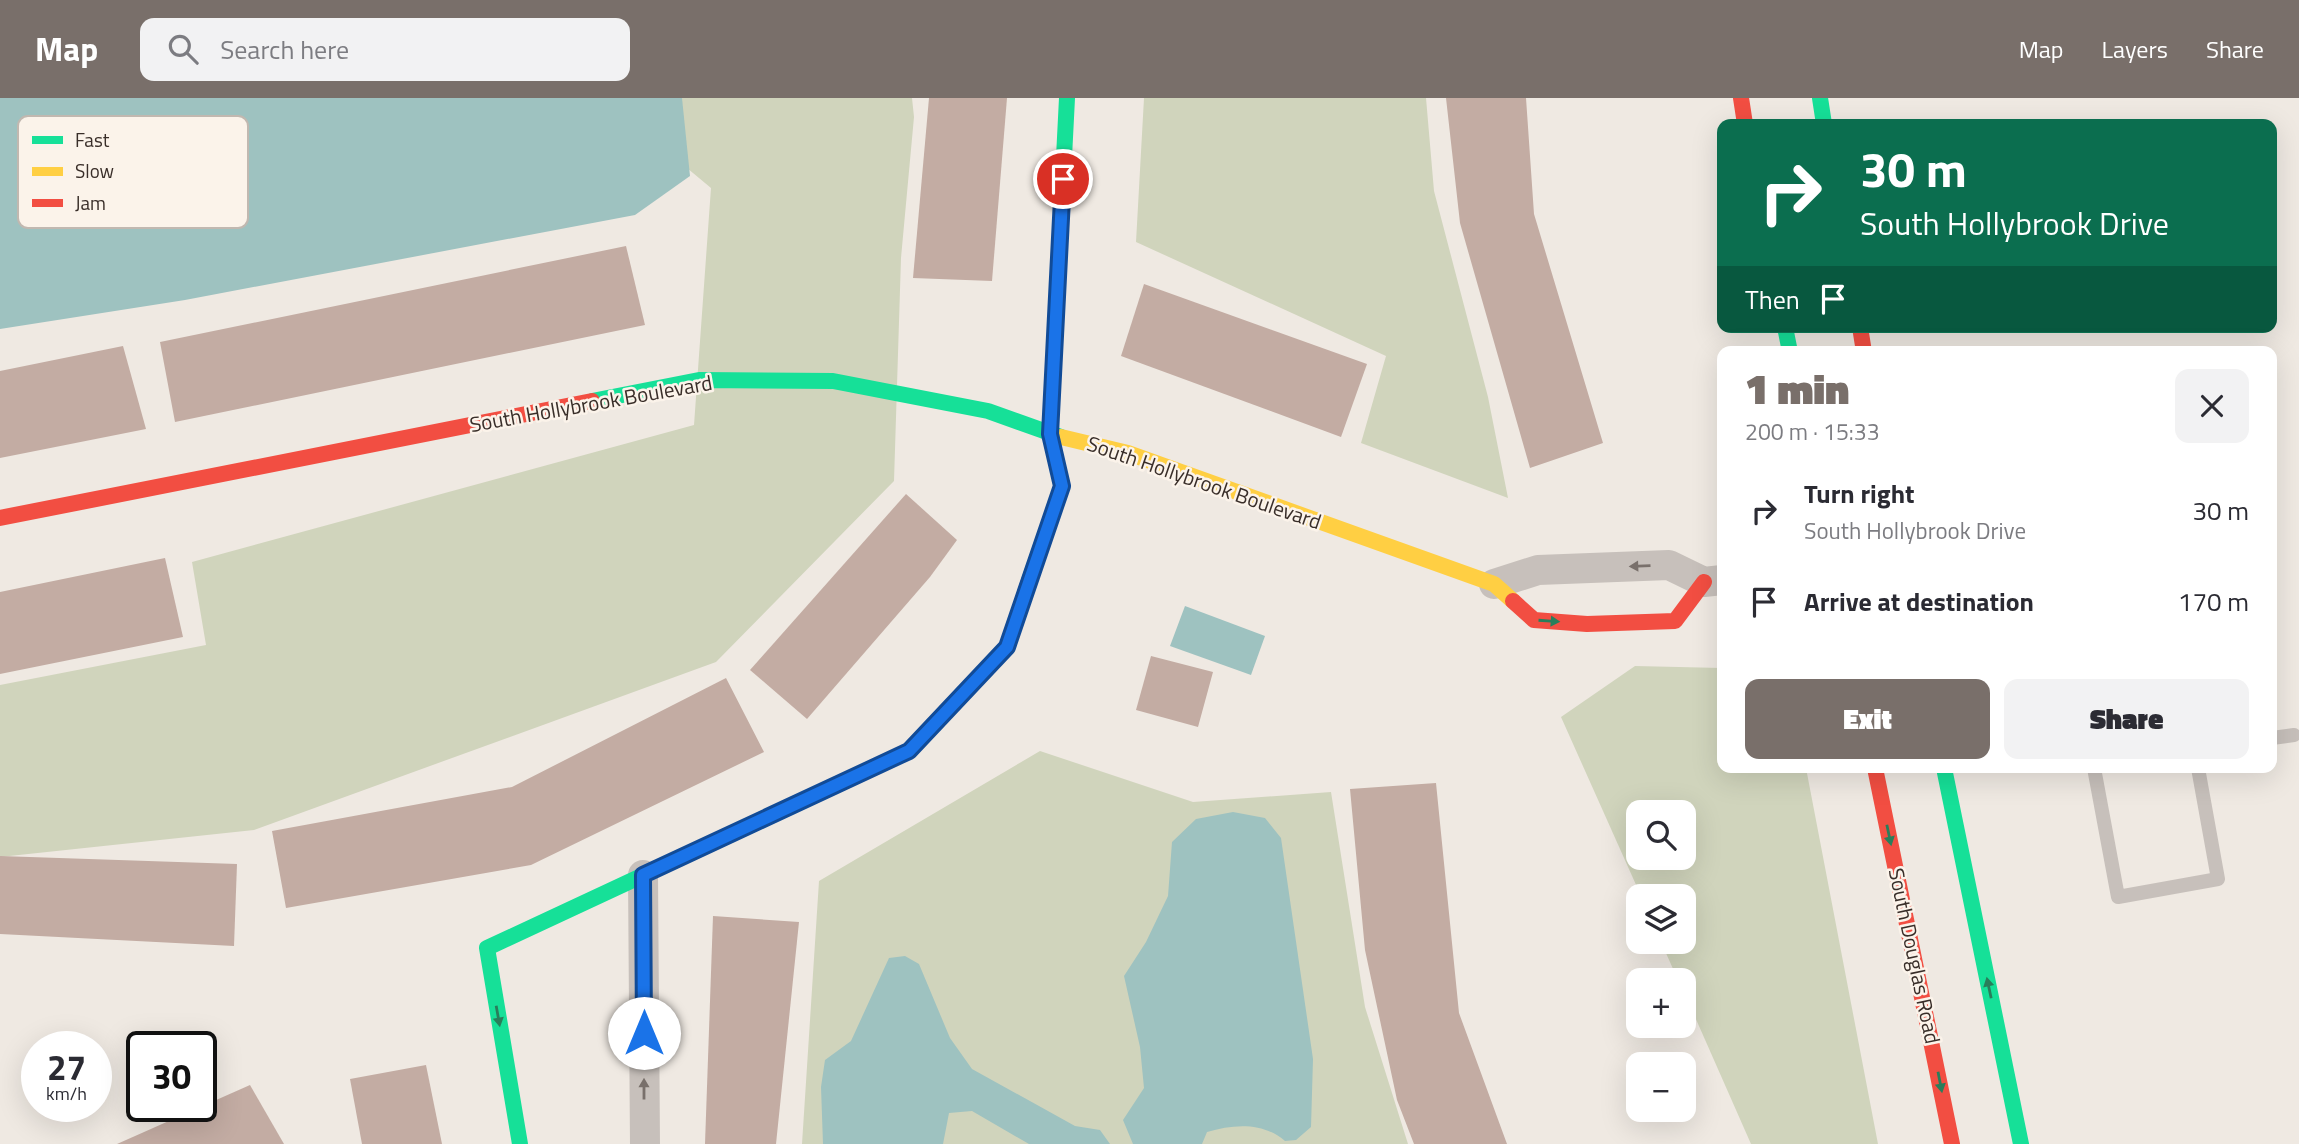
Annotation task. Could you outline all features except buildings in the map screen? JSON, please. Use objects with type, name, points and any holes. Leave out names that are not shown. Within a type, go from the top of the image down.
[{"type":"street","points":[[520,1144],[487,948],[909,751],[1007,647],[1062,486],[1050,434],[1067,98]]},
{"type":"street","points":[[1741,98],[1744,119]]},
{"type":"street","points":[[1820,98],[1823,119]]},
{"type":"street","name":"South Hollybrook Boulevard","points":[[0,518],[699,380],[833,381],[988,411],[1050,434],[1128,453],[1494,584],[1534,620],[1587,624],[1675,621],[1713,581],[1669,565],[1538,570],[1494,584]]},
{"type":"street","name":"South Douglas Road","points":[[1876,773],[1952,1144]]},
{"type":"street","points":[[1945,773],[2021,1144]]},
{"type":"street","points":[[643,875],[645,1144]]},
{"type":"lane","points":[[2277,737],[2294,734]]},
{"type":"lane","points":[[2095,773],[2118,897],[2218,878],[2199,773]]},
{"type":"green space","points":[[603,98],[912,98],[914,117],[901,258],[894,481],[716,662],[254,830],[0,857],[0,685],[206,645],[192,562],[694,425],[711,188]]},
{"type":"green space","points":[[1144,98],[1426,98],[1434,191],[1488,397],[1508,498],[1361,443],[1386,356],[1136,242]]},
{"type":"green space","points":[[1635,666],[1717,668],[1717,773],[1807,773],[1878,1144],[1751,1144],[1696,1019],[1696,968],[1673,968],[1666,954],[1696,954],[1696,884],[1636,884],[1629,870],[1696,870],[1696,800],[1626,800],[1626,862],[1561,717]]},
{"type":"green space","points":[[1040,751],[1193,802],[1331,792],[1365,1007],[1408,1144],[802,1144],[819,881]]},
{"type":"water","points":[[0,98],[682,98],[690,176],[635,215],[185,300],[0,329]]},
{"type":"water","points":[[1185,606],[1265,636],[1251,675],[1170,646]]},
{"type":"water","points":[[1233,812],[1265,818],[1281,838],[1313,1059],[1311,1127],[1296,1140],[1285,1141],[1267,1130],[1238,1126],[1207,1132],[1202,1144],[1133,1144],[1123,1120],[1144,1088],[1140,1047],[1124,976],[1146,942],[1168,896],[1172,842],[1196,819]]},
{"type":"water","points":[[905,956],[919,964],[950,1038],[972,1069],[1075,1126],[1100,1130],[1110,1144],[1029,1144],[972,1111],[949,1113],[943,1144],[823,1144],[821,1087],[825,1060],[851,1041],[889,958]]},
{"type":"traffic: fast","points":[[1029,581],[1062,486],[1050,434],[1067,98]]},
{"type":"traffic: fast","points":[[1820,98],[1823,119]]},
{"type":"traffic: fast","points":[[1786,333],[1789,346]]},
{"type":"traffic: fast","points":[[592,401],[699,380],[833,381],[988,411],[1061,437]]},
{"type":"traffic: fast","points":[[1945,773],[2021,1144]]},
{"type":"traffic: fast","points":[[520,1144],[487,948],[856,776]]},
{"type":"traffic: slow","points":[[1061,437],[1128,453],[1494,584],[1513,601]]},
{"type":"traffic: jam","points":[[1741,98],[1744,119]]},
{"type":"traffic: jam","points":[[1861,333],[1863,346]]},
{"type":"traffic: jam","points":[[0,518],[592,401]]},
{"type":"traffic: jam","points":[[856,776],[909,751],[1007,647],[1029,581]]},
{"type":"traffic: jam","points":[[1513,601],[1534,620],[1587,624],[1675,621],[1704,582]]},
{"type":"traffic: jam","points":[[1876,773],[1952,1144]]},
{"type":"route","points":[[644,1033],[643,875],[909,751],[1007,647],[1062,486],[1050,434],[1063,179]]}]
